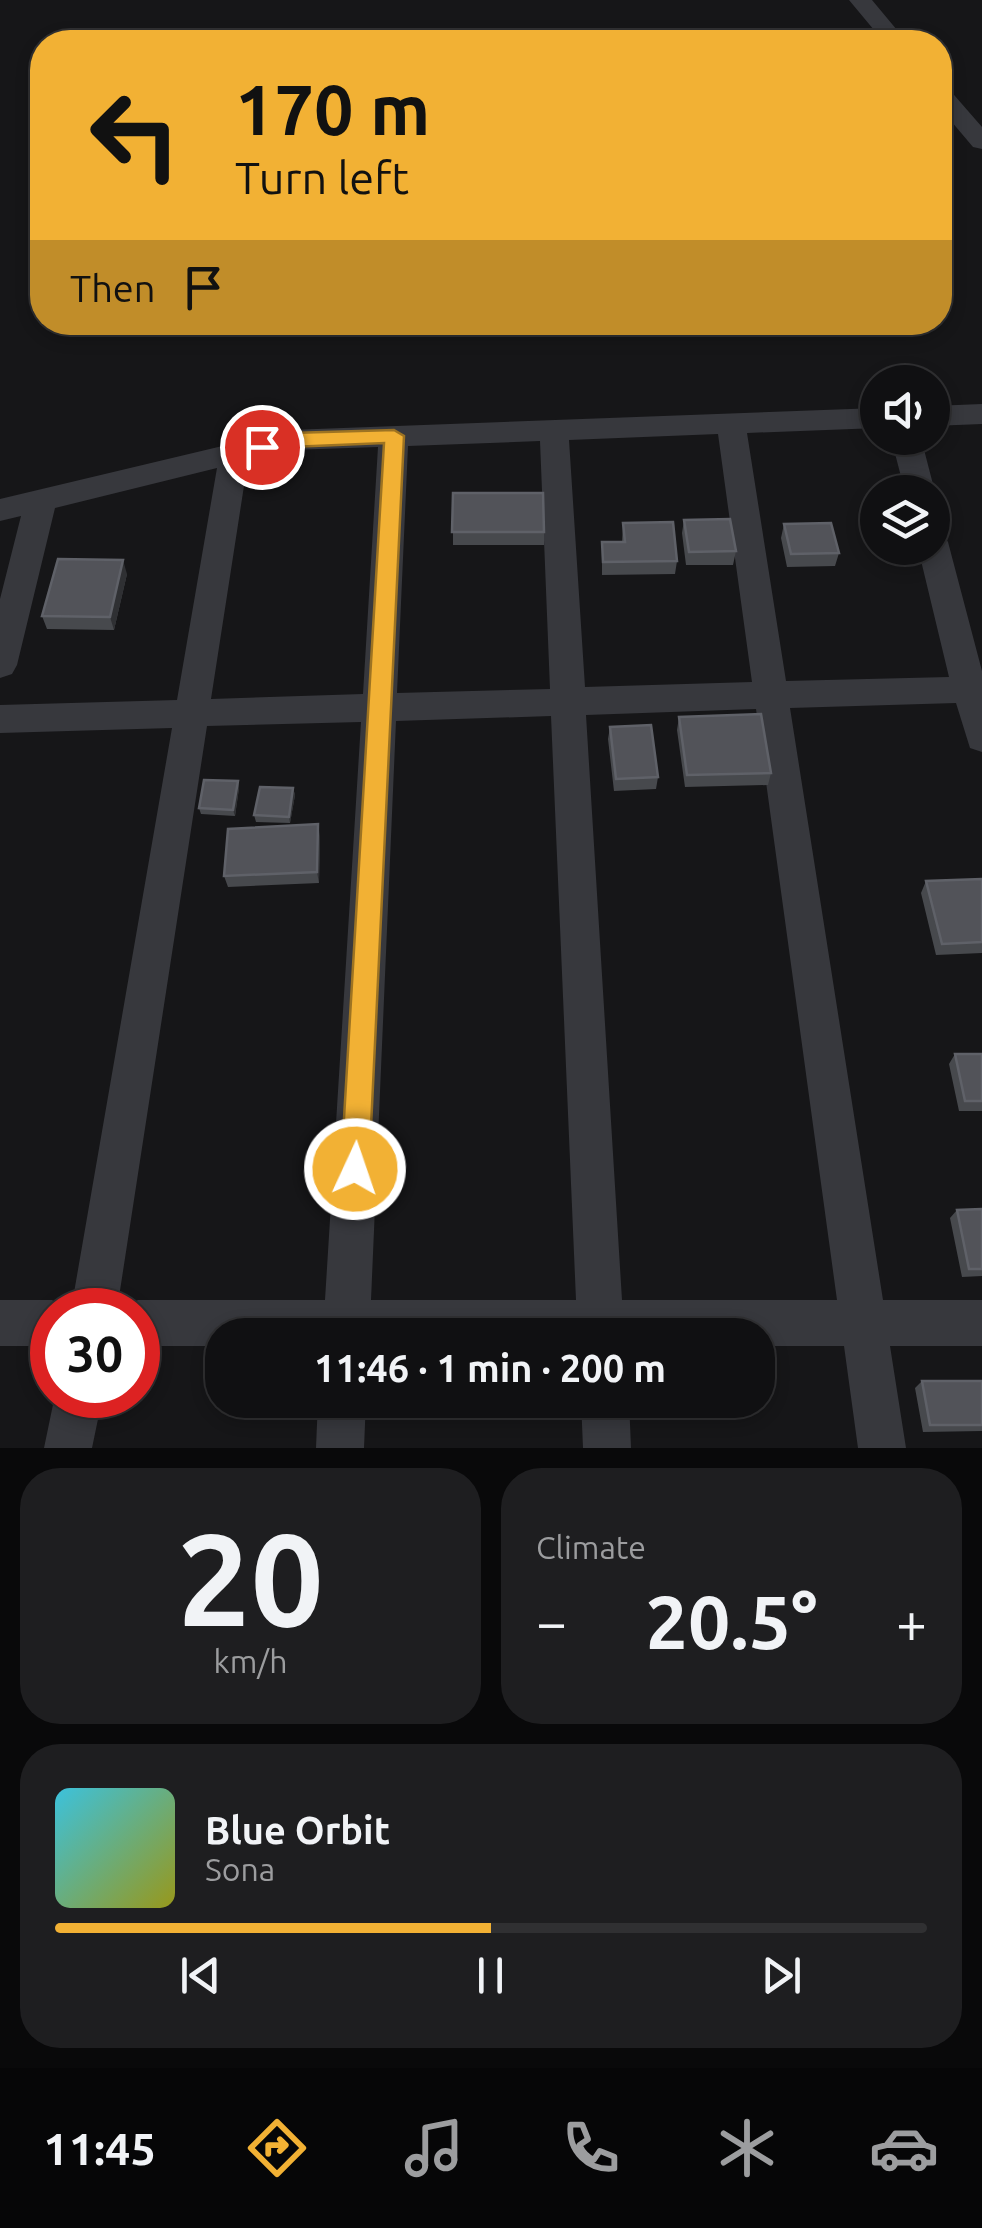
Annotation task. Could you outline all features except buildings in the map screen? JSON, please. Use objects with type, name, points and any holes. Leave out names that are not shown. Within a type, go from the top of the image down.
[{"type":"street","points":[[860,0],[886,30]]},
{"type":"street","points":[[952,107],[982,142]]},
{"type":"street","points":[[950,415],[982,414]]},
{"type":"street","points":[[0,510],[290,440],[860,419]]},
{"type":"street","points":[[732,423],[882,1448]]},
{"type":"street","points":[[554,430],[600,1318]]},
{"type":"street","points":[[347,1318],[394,436]]},
{"type":"street","points":[[98,1288],[234,454]]},
{"type":"street","points":[[0,664],[42,500]]},
{"type":"street","points":[[939,565],[976,689],[982,738]]},
{"type":"street","points":[[0,719],[976,689]]},
{"type":"street","points":[[0,1323],[30,1323]]},
{"type":"street","points":[[775,1325],[982,1323]]},
{"type":"street","points":[[160,1324],[205,1325]]},
{"type":"street","points":[[68,1448],[74,1418]]},
{"type":"street","points":[[340,1448],[341,1418]]},
{"type":"street","points":[[605,1418],[607,1448]]},
{"type":"route","points":[[262,447],[290,440],[394,436],[355,1169]]}]
